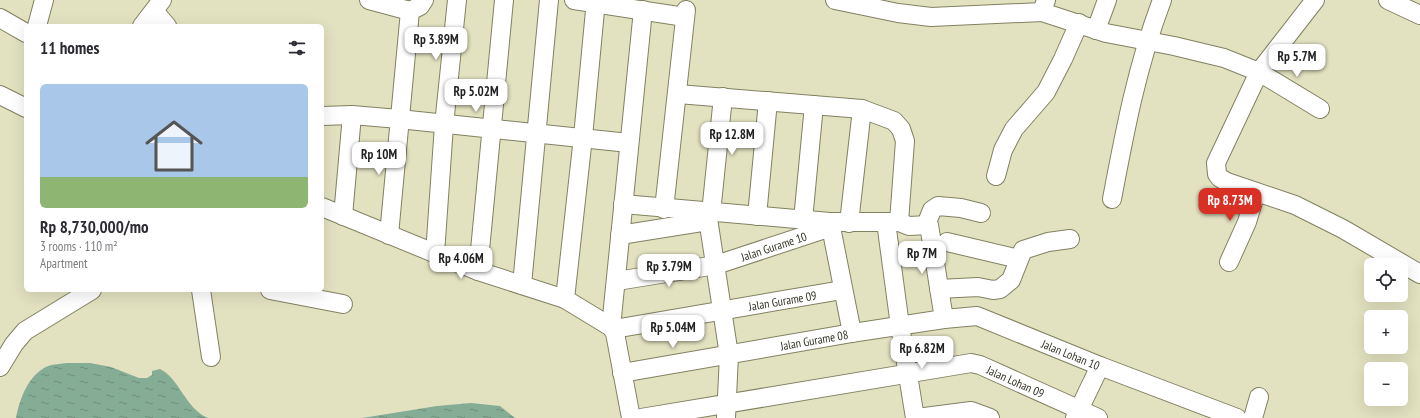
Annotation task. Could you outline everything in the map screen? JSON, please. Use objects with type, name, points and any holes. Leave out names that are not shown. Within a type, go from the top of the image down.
[{"type":"street","points":[[38,24],[44,0]]},
{"type":"street","points":[[368,0],[410,12],[420,6],[424,0]]},
{"type":"street","points":[[435,254],[444,125],[457,0]]},
{"type":"street","points":[[478,271],[504,0]]},
{"type":"street","points":[[522,285],[549,0]]},
{"type":"street","points":[[574,0],[640,3],[686,9],[678,94],[664,209]]},
{"type":"street","points":[[835,0],[898,13],[931,17],[1049,7],[1096,30],[1224,58],[1258,72],[1320,109]]},
{"type":"street","points":[[1096,30],[1107,0]]},
{"type":"street","points":[[1112,199],[1132,96],[1146,42],[1162,0]]},
{"type":"street","points":[[1315,0],[1258,72],[1218,157],[1216,168],[1220,178],[1295,205],[1343,229],[1420,274]]},
{"type":"street","points":[[1388,0],[1420,15]]},
{"type":"street","points":[[565,299],[583,137],[595,2]]},
{"type":"street","points":[[631,418],[613,328],[640,3]]},
{"type":"street","points":[[144,24],[158,5],[166,24]]},
{"type":"street","points":[[389,235],[410,12]]},
{"type":"street","points":[[0,18],[24,32]]},
{"type":"street","points":[[996,176],[1003,150],[1014,129],[1046,92],[1064,59],[1079,23]]},
{"type":"street","points":[[678,94],[862,109],[894,121],[903,133],[905,141],[892,222],[900,326],[907,374],[916,418],[972,411],[990,418]]},
{"type":"street","points":[[0,95],[24,107]]},
{"type":"street","points":[[723,97],[709,215],[729,355],[727,410]]},
{"type":"street","points":[[757,216],[768,101]]},
{"type":"street","points":[[803,220],[814,105]]},
{"type":"street","points":[[849,223],[862,109]]},
{"type":"street","points":[[324,116],[352,115],[399,119],[444,125],[583,137],[629,143]]},
{"type":"street","points":[[343,216],[352,115]]},
{"type":"street","points":[[1230,262],[1256,192]]},
{"type":"street","points":[[623,204],[709,215],[757,216],[830,224],[892,222],[909,226],[928,225]]},
{"type":"street","points":[[944,319],[928,225],[932,210],[938,206],[962,208],[982,213]]},
{"type":"street","points":[[324,208],[478,271],[565,299],[613,328]]},
{"type":"street","points":[[620,235],[709,215]]},
{"type":"street","points":[[830,224],[842,290],[852,333]]},
{"type":"street","name":"Jalan Gurame 10","points":[[617,281],[716,265],[830,224]]},
{"type":"street","points":[[940,289],[978,287],[993,290],[1000,289],[1012,280],[1019,259],[1024,250],[1029,247],[1048,242],[1070,239]]},
{"type":"street","points":[[947,242],[1019,259]]},
{"type":"street","name":"Jalan Gurame 09","points":[[613,328],[723,311],[842,290]]},
{"type":"street","points":[[0,366],[14,344],[25,331],[89,292]]},
{"type":"street","points":[[201,292],[211,357]]},
{"type":"street","points":[[291,292],[302,293],[343,304]]},
{"type":"street","name":"Jalan Lohan 10","points":[[900,326],[944,319],[980,317],[1100,366],[1237,418]]},
{"type":"street","name":"Jalan Gurame 08","points":[[622,373],[900,326]]},
{"type":"street","name":"Jalan Lohan 09","points":[[641,418],[727,410],[907,374],[975,364],[1077,414],[1098,418]]},
{"type":"street","points":[[1077,414],[1100,366]]},
{"type":"street","points":[[1254,418],[1259,397]]},
{"type":"water","points":[[67,363],[90,363],[111,367],[139,378],[147,378],[152,375],[152,371],[160,369],[167,373],[193,407],[208,418],[16,418],[26,388],[35,375],[48,366]]},
{"type":"water","points":[[471,403],[500,406],[515,418],[362,418],[437,406]]}]
